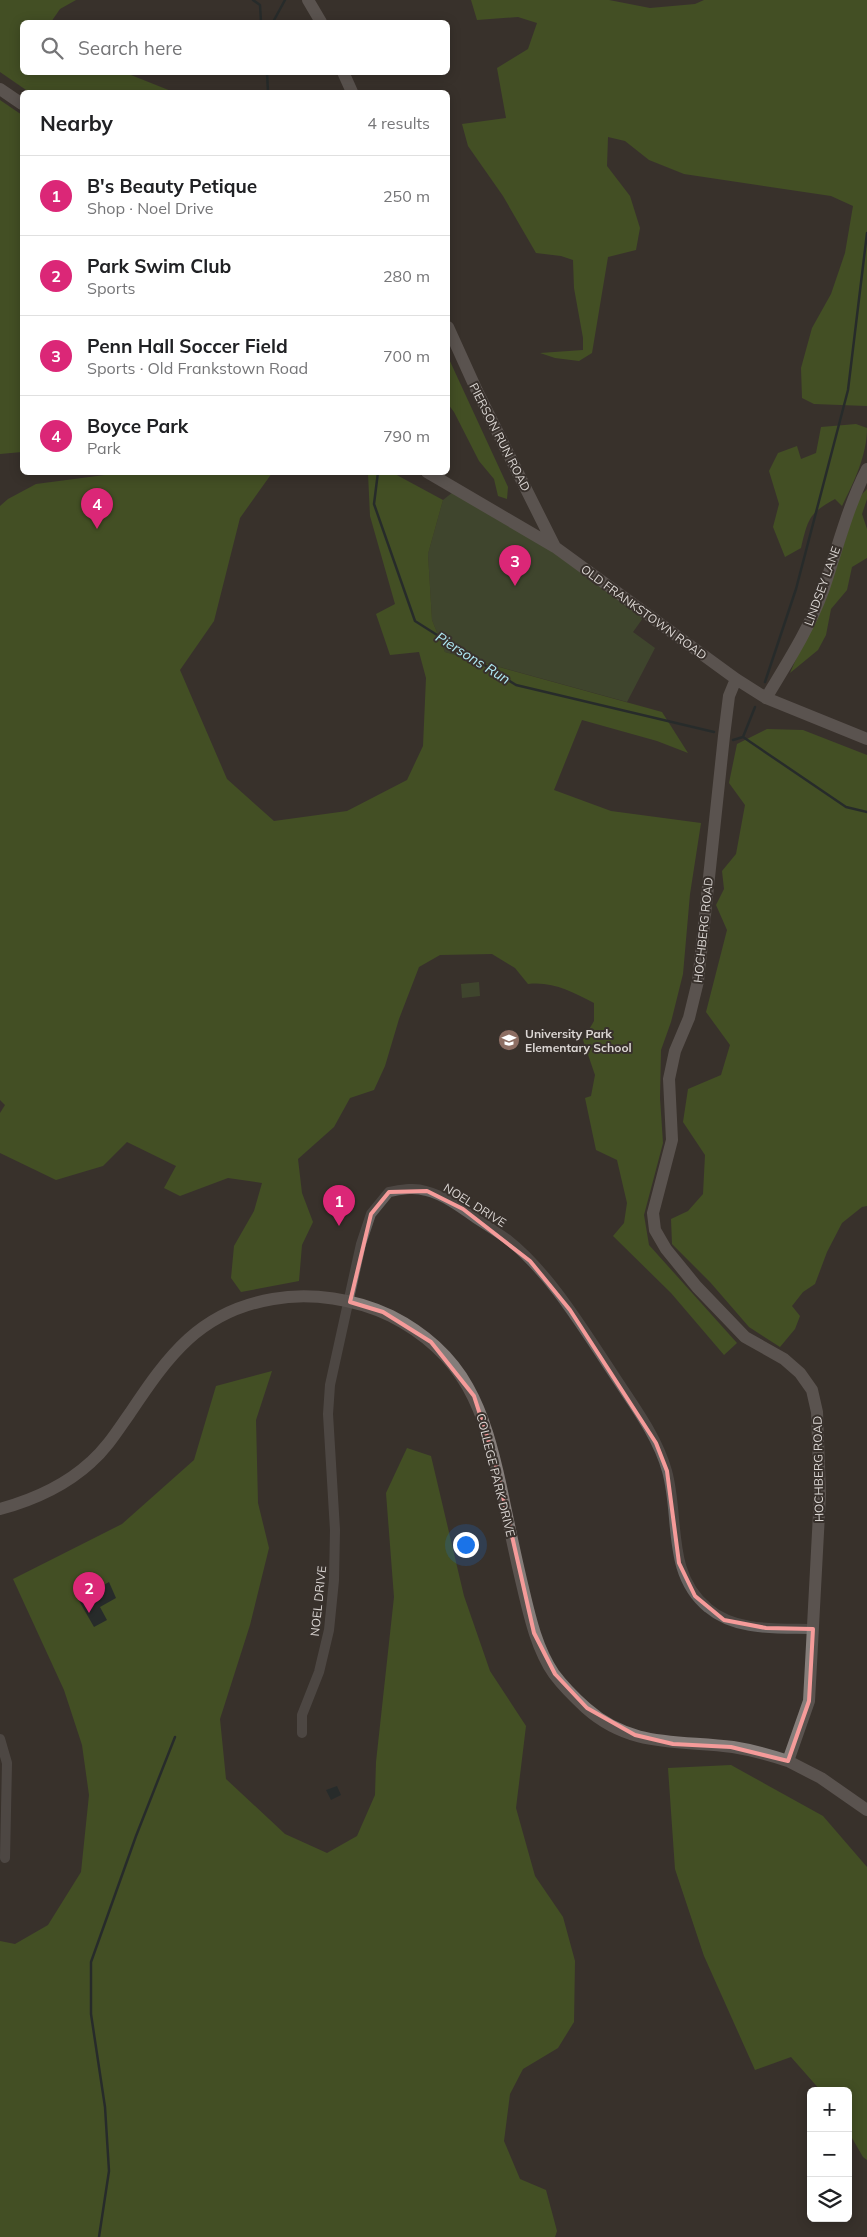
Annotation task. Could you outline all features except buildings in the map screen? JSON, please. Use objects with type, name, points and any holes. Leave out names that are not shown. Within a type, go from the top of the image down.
[{"type":"street","points":[[308,0],[320,20]]},
{"type":"street","points":[[344,75],[351,90]]},
{"type":"street","points":[[0,89],[20,103]]},
{"type":"street","name":"PIERSON RUN ROAD","points":[[450,331],[477,391],[555,547]]},
{"type":"street","name":"LINDSEY LANE","points":[[766,698],[805,633],[823,592],[856,492],[867,469]]},
{"type":"street","name":"OLD FRANKSTOWN ROAD","points":[[432,475],[555,547],[736,679],[766,698],[867,739]]},
{"type":"street","name":"HOCHBERG ROAD","points":[[736,679],[730,696],[724,736],[698,981],[689,1018],[673,1061],[669,1079],[672,1140],[653,1213],[655,1230],[666,1249],[697,1287],[745,1337],[784,1358],[800,1373],[812,1390],[817,1412],[820,1495],[809,1701],[788,1761]]},
{"type":"street","name":"NOEL DRIVE","points":[[302,1733],[302,1716],[319,1672],[329,1630],[334,1580],[335,1530],[328,1414],[330,1385],[350,1302],[361,1244],[370,1214],[389,1192],[409,1188],[427,1191],[463,1209],[507,1240],[530,1261],[570,1310],[656,1443],[667,1471],[675,1520],[679,1563],[695,1596],[707,1608],[724,1620],[766,1628],[813,1629]]},
{"type":"street","name":"COLLEGE PARK DRIVE","points":[[0,1510],[21,1504],[47,1492],[72,1478],[92,1462],[109,1442],[165,1362],[182,1343],[202,1327],[238,1309],[272,1299],[308,1296],[350,1302],[383,1312],[417,1332],[444,1354],[467,1384],[486,1425],[534,1633],[555,1674],[587,1708],[618,1728],[653,1741],[731,1747],[767,1754],[788,1761]]},
{"type":"street","points":[[0,1739],[7,1762],[4,1858]]},
{"type":"street","points":[[788,1761],[821,1778],[867,1810]]},
{"type":"highlighted area","points":[[427,1191],[463,1209],[530,1261],[570,1310],[656,1443],[667,1471],[679,1563],[695,1596],[724,1620],[766,1628],[813,1629],[809,1701],[788,1761],[731,1747],[673,1744],[635,1735],[587,1708],[555,1674],[534,1633],[495,1461],[474,1396],[431,1342],[383,1312],[350,1302],[371,1214],[389,1192]]},
{"type":"green space","points":[[0,0],[76,0],[60,9],[52,20],[20,20],[20,75],[131,75],[168,90],[26,90],[0,72]]},
{"type":"green space","points":[[471,0],[609,0],[650,8],[695,4],[704,0],[867,0],[867,406],[814,404],[802,398],[801,368],[812,328],[831,294],[845,253],[853,206],[831,196],[684,174],[649,160],[625,141],[608,137],[607,166],[630,196],[640,228],[636,250],[608,257],[592,353],[579,361],[555,358],[540,353],[583,350],[583,338],[574,288],[573,260],[561,256],[536,253],[503,196],[468,146],[462,124],[506,118],[497,68],[528,49],[537,23],[518,17],[477,20]]},
{"type":"green space","points":[[0,100],[20,114],[20,452],[0,454]]},
{"type":"green space","points":[[450,361],[508,487],[507,499],[498,496],[494,479],[479,461],[450,407]]},
{"type":"green space","points":[[856,424],[867,428],[865,448],[855,478],[842,506],[835,499],[820,508],[808,523],[801,548],[785,557],[773,527],[779,504],[769,471],[778,453],[797,446],[801,459],[816,453],[821,427]]},
{"type":"green space","points":[[105,475],[271,475],[240,518],[214,621],[180,670],[227,779],[274,821],[347,811],[407,780],[423,746],[426,678],[419,652],[390,655],[376,614],[395,604],[370,516],[368,475],[397,475],[443,500],[428,554],[432,620],[445,652],[662,712],[688,753],[657,741],[582,720],[554,790],[611,811],[701,823],[690,894],[683,974],[671,1022],[661,1050],[660,1098],[663,1143],[644,1215],[649,1245],[737,1343],[724,1355],[671,1293],[613,1236],[624,1223],[627,1203],[617,1160],[596,1150],[585,1098],[591,1096],[595,1075],[583,1040],[594,1021],[594,1003],[570,991],[554,986],[528,984],[515,968],[492,954],[440,955],[419,967],[399,1019],[385,1066],[374,1090],[350,1098],[334,1127],[298,1159],[302,1193],[313,1222],[302,1245],[299,1281],[241,1292],[231,1278],[234,1246],[254,1211],[262,1183],[228,1178],[180,1196],[164,1188],[176,1166],[127,1142],[103,1166],[56,1180],[0,1153],[0,1113],[5,1105],[0,1100],[0,506],[8,499],[36,484]]},
{"type":"green space","points":[[867,489],[867,499],[862,514],[867,529],[867,558],[852,567],[847,590],[831,609],[826,635],[818,650],[790,673],[839,560],[858,498]]},
{"type":"green space","points":[[453,492],[553,550],[643,618],[633,632],[655,648],[627,702],[445,652],[432,620],[428,554],[443,500]]},
{"type":"green space","points":[[767,729],[803,730],[867,755],[867,1206],[862,1207],[842,1223],[827,1252],[815,1284],[803,1292],[792,1306],[800,1316],[795,1329],[780,1347],[749,1327],[710,1282],[672,1244],[671,1219],[688,1211],[703,1194],[705,1155],[683,1122],[688,1089],[721,1075],[730,1045],[706,1012],[727,930],[716,905],[724,889],[722,871],[736,854],[745,805],[729,783],[737,744]]},
{"type":"green space","points":[[479,982],[480,996],[462,998],[461,984]]},
{"type":"green space","points":[[272,1371],[256,1420],[258,1503],[269,1548],[250,1625],[220,1719],[226,1779],[285,1834],[327,1853],[357,1836],[375,1795],[376,1762],[394,1597],[386,1493],[407,1448],[431,1456],[464,1596],[490,1671],[526,1726],[516,1808],[535,1876],[563,1917],[575,1961],[574,2022],[558,2048],[523,2069],[510,2094],[504,2141],[520,2179],[546,2190],[557,2231],[555,2237],[0,2237],[0,1941],[15,1944],[48,1925],[81,1872],[89,1795],[82,1745],[64,1690],[13,1579],[122,1524],[194,1460],[216,1386]]},
{"type":"green space","points":[[731,1765],[823,1816],[867,1867],[867,2160],[863,2157],[852,2138],[852,2087],[817,2087],[791,2057],[755,2070],[704,1956],[675,1869],[668,1768]]},
{"type":"shaded area","points":[[109,1582],[116,1598],[100,1607],[107,1620],[94,1627],[78,1599]]},
{"type":"shaded area","points":[[337,1786],[341,1795],[331,1800],[326,1790]]},
{"type":"waterway","name":"Piersons Run","points":[[253,0],[260,5],[261,20]]},
{"type":"waterway","points":[[274,20],[285,0]]},
{"type":"waterway","name":"Piersons Run","points":[[267,75],[268,90]]},
{"type":"waterway","points":[[765,682],[796,589],[848,390],[867,233]]},
{"type":"waterway","name":"Piersons Run","points":[[378,475],[374,504],[415,621],[516,685],[714,732]]},
{"type":"waterway","points":[[743,737],[755,707]]},
{"type":"waterway","name":"Piersons Run","points":[[733,740],[743,737],[846,807],[867,812]]},
{"type":"waterway","points":[[99,2237],[109,2171],[105,2107],[91,2014],[91,1962],[136,1836],[175,1737]]},
{"type":"place","name":"Boyce Park","points":[[97,529]]},
{"type":"place","name":"Penn Hall Soccer Field","points":[[515,586]]},
{"type":"place","name":"University Park Elementary School","points":[[509,1040]]},
{"type":"place","name":"B's Beauty Petique","points":[[339,1226]]},
{"type":"place","name":"Park Swim Club","points":[[89,1613]]}]
